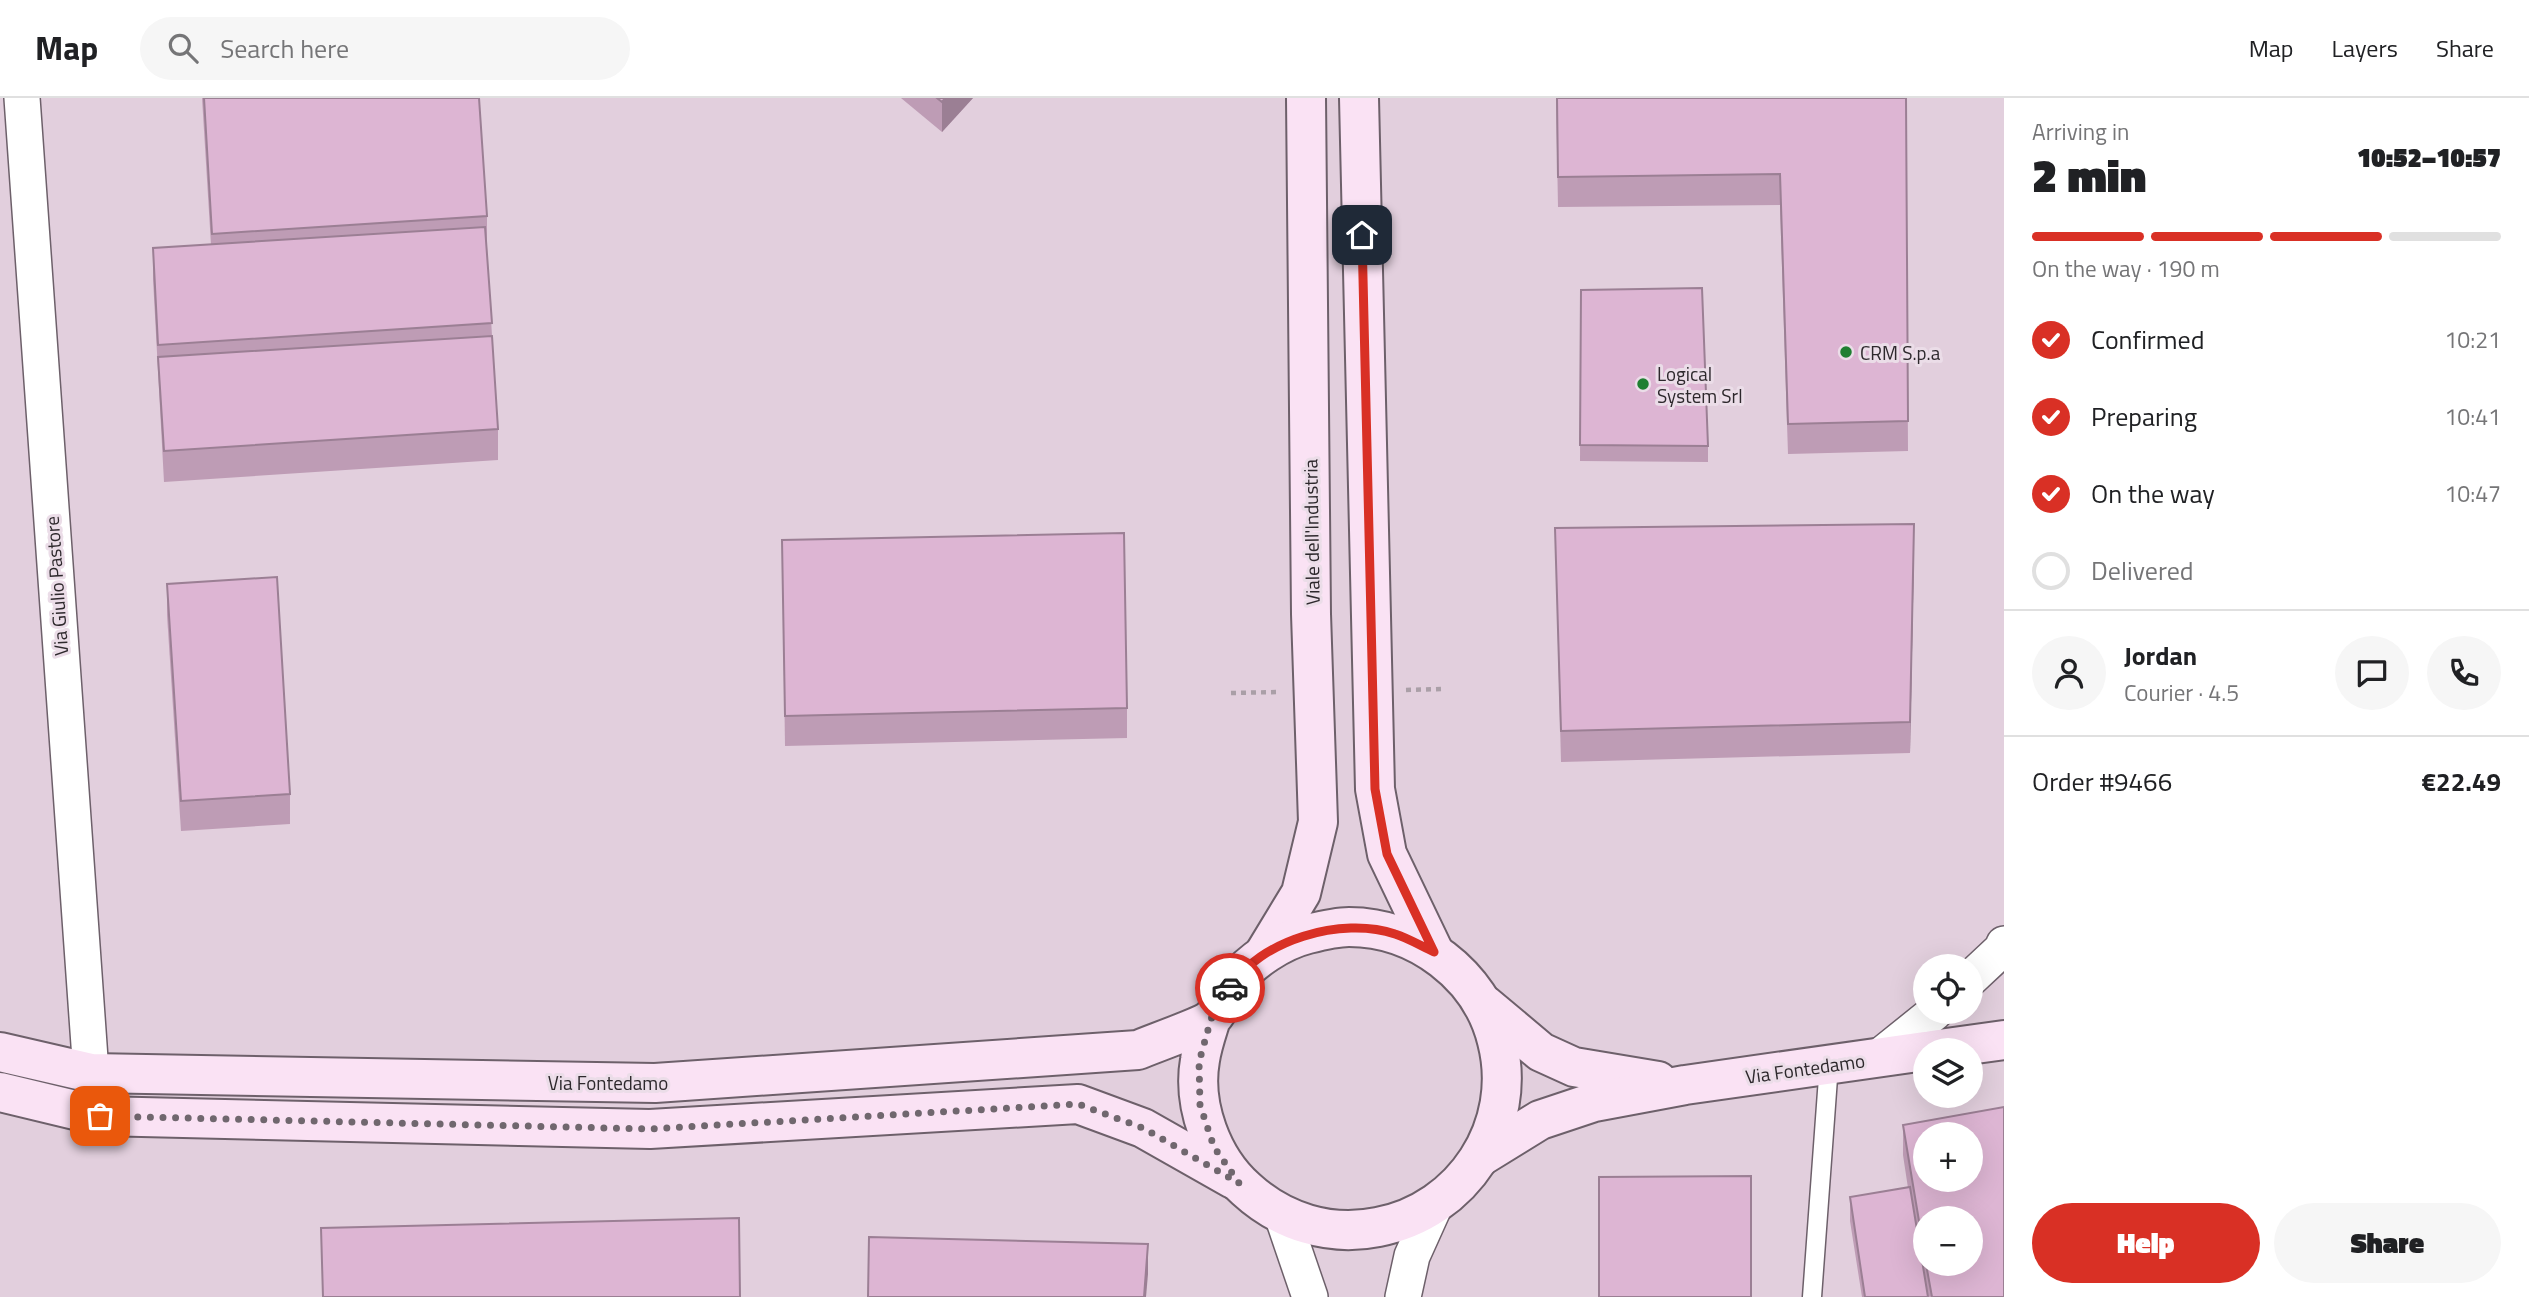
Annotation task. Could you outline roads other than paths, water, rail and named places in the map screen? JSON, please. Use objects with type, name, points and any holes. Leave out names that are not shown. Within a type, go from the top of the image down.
[{"type":"main road","name":"Viale dell'Industria","points":[[1264,954],[1301,893],[1318,822],[1311,614],[1306,98]]},
{"type":"main road","points":[[1359,98],[1375,789],[1387,854],[1434,952]]},
{"type":"main road","name":"Via Fontedamo","points":[[1239,1183],[1214,1147],[1200,1105],[1199,1062],[1211,1019],[1233,983],[1264,954],[1304,935],[1349,927],[1393,933],[1434,952],[1461,975],[1483,1004],[1541,1052],[1574,1067],[1685,1086]]},
{"type":"main road","name":"Via Fontedamo","points":[[0,1092],[100,1116],[650,1129],[1078,1104],[1143,1128],[1239,1183],[1259,1201],[1282,1215],[1320,1228],[1360,1231],[1399,1223],[1435,1205],[1460,1183],[1480,1157],[1496,1120],[1502,1080],[1497,1041],[1483,1004]]},
{"type":"main road","name":"Via Fontedamo","points":[[0,1052],[91,1073],[655,1083],[1138,1050],[1211,1019]]},
{"type":"main road","points":[[1983,1043],[2004,1040]]},
{"type":"main road","name":"Via Fontedamo","points":[[1480,1157],[1540,1120],[1594,1102],[1913,1053]]},
{"type":"street","name":"Via Giulio Pastore","points":[[22,98],[91,1073]]},
{"type":"street","points":[[1983,968],[2003,950]]},
{"type":"street","points":[[1879,1057],[1920,1024]]},
{"type":"street","points":[[1403,1297],[1412,1256],[1435,1205]]},
{"type":"street","points":[[1282,1215],[1310,1297]]},
{"type":"lane","points":[[1812,1297],[1829,1064]]},
{"type":"place","name":"CRM S.p.a","points":[[1846,352]]},
{"type":"place","name":"Logical System Srl","points":[[1643,384]]}]
